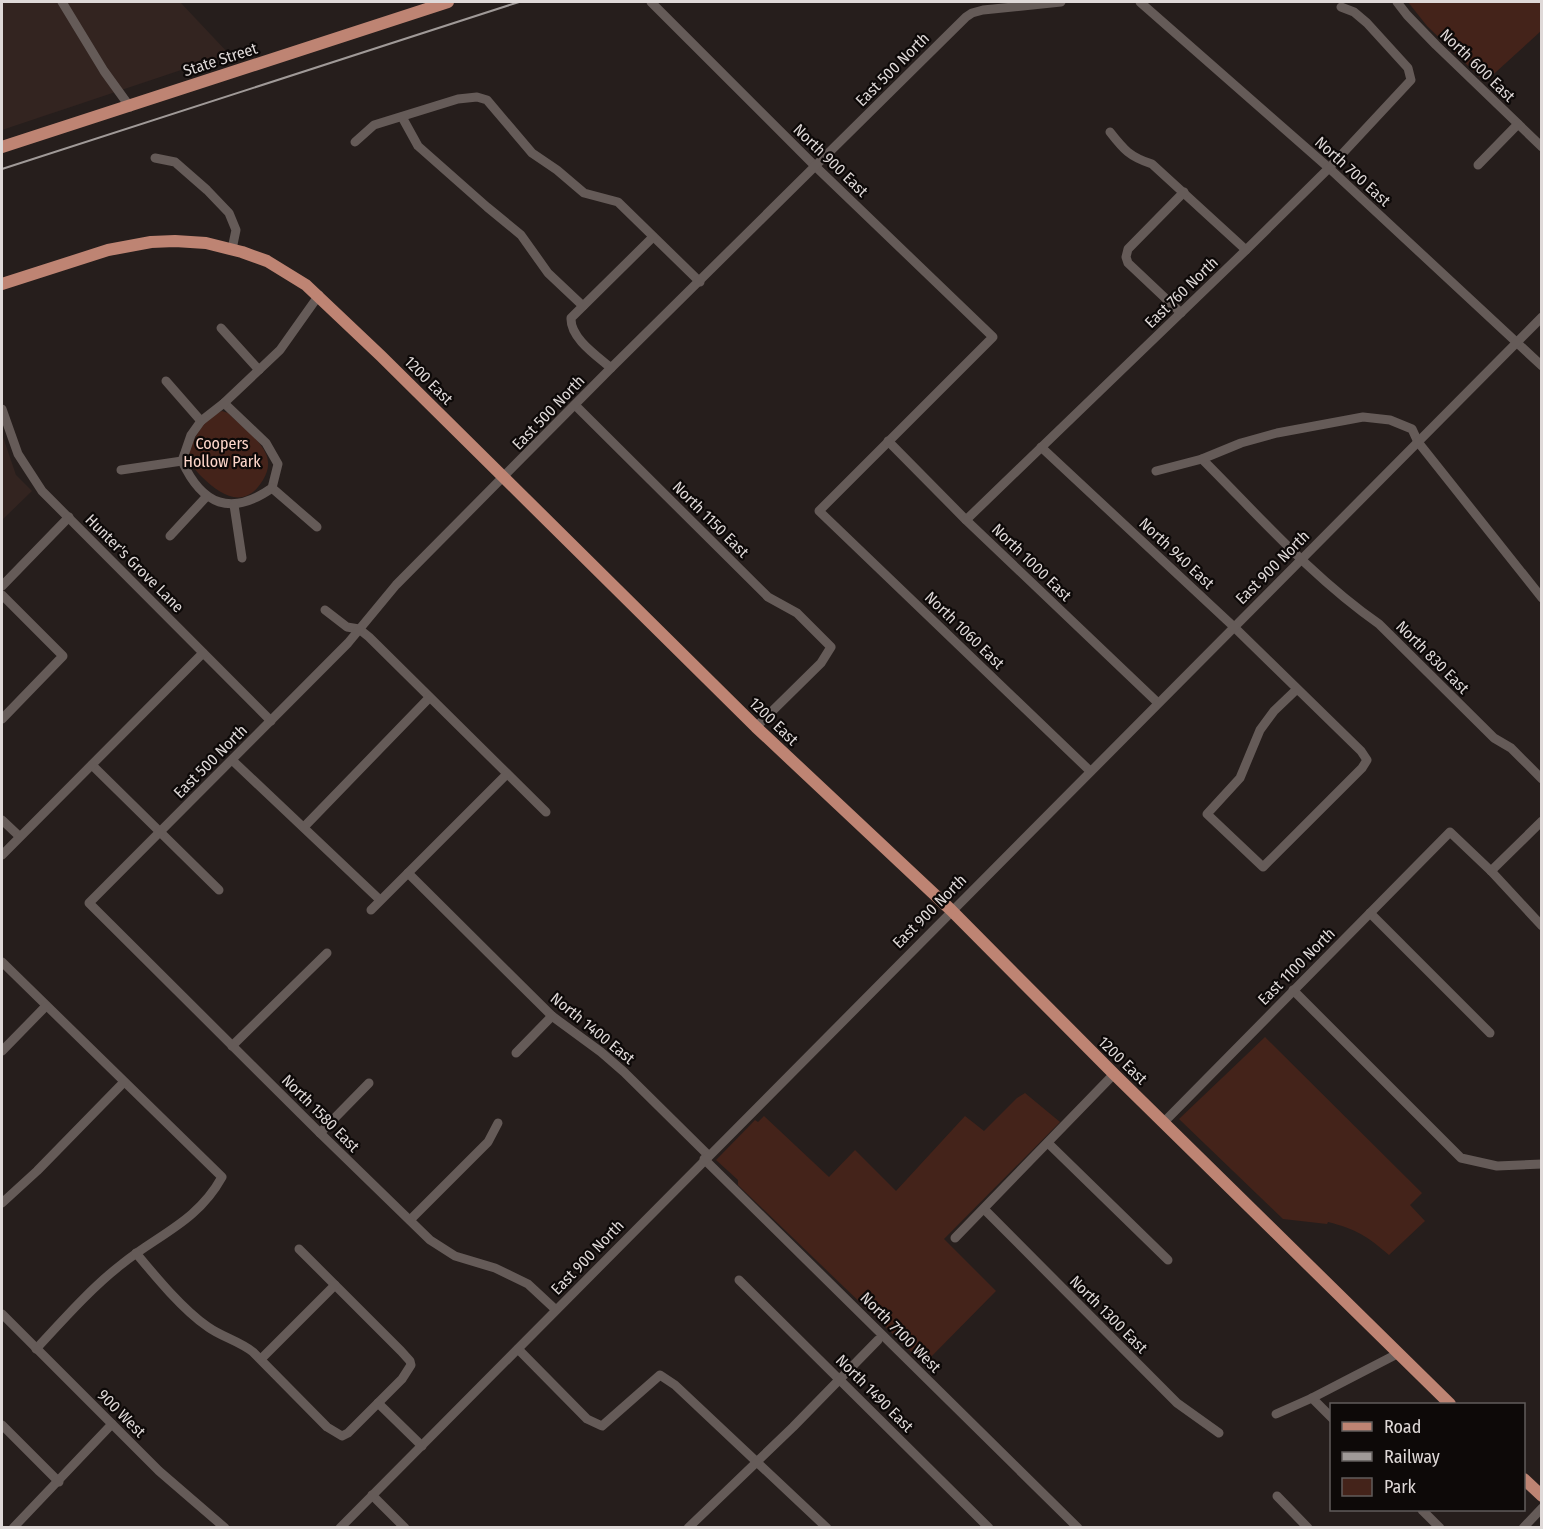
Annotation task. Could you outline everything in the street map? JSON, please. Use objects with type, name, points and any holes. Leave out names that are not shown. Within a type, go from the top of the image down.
[{"type":"main road","name":"State Street","points":[[2,147],[448,2]]},
{"type":"main road","name":"1200 East","points":[[2,285],[108,250],[151,242],[193,242],[232,249],[267,261],[319,295],[756,727],[951,910],[1114,1074],[1449,1403]]},
{"type":"main road","points":[[1525,1480],[1542,1496]]},
{"type":"street","points":[[62,2],[104,71],[130,106]]},
{"type":"street","name":"North 900 East","points":[[651,2],[815,166],[993,337],[888,441]]},
{"type":"street","name":"East 500 North","points":[[89,903],[348,643],[396,585],[815,166],[972,13],[1061,2]]},
{"type":"street","name":"North 700 East","points":[[1140,2],[1329,168],[1542,366]]},
{"type":"street","name":"North 600 East","points":[[1397,2],[1436,45],[1542,147]]},
{"type":"street","name":"East 760 North","points":[[966,520],[1329,168],[1411,80],[1408,68],[1367,22],[1354,12],[1341,7]]},
{"type":"street","points":[[355,142],[374,125],[458,99],[477,97],[487,100],[532,153],[584,193],[618,202],[700,282]]},
{"type":"street","points":[[402,117],[418,146],[521,235],[548,273],[583,306]]},
{"type":"street","points":[[1478,165],[1518,124]]},
{"type":"street","points":[[1110,132],[1123,150],[1135,158],[1152,164],[1246,250]]},
{"type":"street","points":[[155,158],[176,162],[228,213],[236,230],[232,249]]},
{"type":"street","points":[[1181,313],[1128,263],[1126,257],[1128,249],[1136,240],[1184,192]]},
{"type":"street","points":[[611,369],[575,334],[571,318],[653,237]]},
{"type":"street","points":[[224,404],[266,443],[278,464],[272,488],[246,503],[234,505],[220,504],[207,496],[189,478],[182,461],[191,435],[201,421],[224,404],[280,350],[319,295]]},
{"type":"street","name":"East 900 North","points":[[340,1527],[1089,770],[1542,317]]},
{"type":"street","points":[[221,328],[259,370]]},
{"type":"street","points":[[166,381],[201,421]]},
{"type":"street","name":"North 1150 East","points":[[575,405],[768,597],[797,613],[831,647],[821,663],[756,727]]},
{"type":"street","name":"Hunter's Grove Lane","points":[[2,409],[18,454],[42,491],[271,721]]},
{"type":"street","points":[[1156,471],[1202,459],[1241,443],[1277,433],[1363,417],[1390,420],[1412,429],[1418,442],[1542,598]]},
{"type":"street","name":"North 1060 East","points":[[888,441],[819,512],[1089,770]]},
{"type":"street","name":"North 1000 East","points":[[888,441],[966,520],[1157,702]]},
{"type":"street","name":"North 940 East","points":[[1041,447],[1233,626],[1361,751],[1366,760],[1362,768],[1263,867],[1207,814],[1240,778],[1260,730],[1274,711],[1297,689]]},
{"type":"street","name":"North 830 East","points":[[1202,459],[1301,559],[1335,591],[1378,624],[1494,738],[1511,748],[1542,779]]},
{"type":"street","points":[[121,470],[182,461]]},
{"type":"street","points":[[272,488],[317,527]]},
{"type":"street","points":[[170,536],[207,496]]},
{"type":"street","points":[[234,505],[242,558]]},
{"type":"street","points":[[2,586],[69,517]]},
{"type":"street","points":[[2,595],[63,656],[2,719]]},
{"type":"street","points":[[325,610],[347,627],[359,629],[546,812]]},
{"type":"street","points":[[2,855],[202,653]]},
{"type":"street","points":[[304,827],[429,698]]},
{"type":"street","points":[[232,760],[380,900]]},
{"type":"street","points":[[92,765],[219,890]]},
{"type":"street","points":[[371,910],[507,774]]},
{"type":"street","points":[[2,820],[19,836]]},
{"type":"street","points":[[1542,821],[1491,871],[1542,926]]},
{"type":"street","name":"East 1100 North","points":[[1164,1122],[1450,832],[1491,871]]},
{"type":"street","name":"North 1400 East","points":[[408,873],[552,1017],[601,1052],[624,1072],[706,1157]]},
{"type":"street","name":"North 1580 East","points":[[89,903],[430,1240],[455,1256],[495,1268],[528,1284],[556,1310]]},
{"type":"street","points":[[1370,913],[1490,1033]]},
{"type":"street","points":[[232,1046],[327,954]]},
{"type":"street","points":[[2,962],[222,1177],[214,1191],[188,1218],[175,1229],[136,1253],[103,1281],[36,1348]]},
{"type":"street","points":[[1293,990],[1461,1158],[1497,1166],[1542,1164]]},
{"type":"street","points":[[2,1052],[46,1006]]},
{"type":"street","points":[[516,1053],[552,1017]]},
{"type":"street","points":[[955,1238],[1114,1074]]},
{"type":"street","points":[[2,1203],[38,1171],[124,1082]]},
{"type":"street","points":[[320,1133],[369,1083]]},
{"type":"street","points":[[410,1220],[488,1142],[498,1123]]},
{"type":"street","points":[[1048,1143],[1168,1260]]},
{"type":"street","name":"North 7100 West","points":[[706,1157],[1077,1527]]},
{"type":"street","name":"North 1300 East","points":[[984,1209],[1177,1403],[1219,1433]]},
{"type":"street","points":[[136,1253],[157,1278],[206,1326],[243,1344],[261,1359],[327,1427],[342,1436],[348,1433],[402,1379],[411,1365],[401,1351],[299,1249]]},
{"type":"street","name":"North 1490 East","points":[[739,1281],[989,1527]]},
{"type":"street","points":[[261,1359],[335,1285]]},
{"type":"street","name":"900 West","points":[[2,1314],[159,1471],[219,1526]]},
{"type":"street","points":[[688,1527],[878,1340]]},
{"type":"street","points":[[518,1349],[587,1419],[602,1426],[660,1375],[675,1385],[707,1417],[757,1460],[811,1515],[827,1527]]},
{"type":"street","points":[[1276,1414],[1399,1353]]},
{"type":"street","points":[[1312,1398],[1330,1416]]},
{"type":"street","points":[[378,1402],[422,1446]]},
{"type":"street","points":[[13,1527],[59,1482],[112,1424]]},
{"type":"street","points":[[2,1425],[59,1482]]},
{"type":"street","points":[[372,1495],[405,1527]]},
{"type":"street","points":[[1277,1496],[1308,1527]]},
{"type":"street","points":[[1523,1527],[1542,1508]]},
{"type":"street","points":[[1424,1511],[1440,1527]]},
{"type":"shaded area","points":[[2,2],[180,2],[229,54],[2,130]]},
{"type":"shaded area","points":[[2,434],[16,475],[32,491],[2,520]]},
{"type":"green space","points":[[1408,2],[1541,2],[1541,31],[1485,82],[1427,26]]},
{"type":"green space","name":"Coopers Hollow Park","points":[[222,411],[228,413],[254,437],[267,457],[266,474],[249,495],[233,497],[217,490],[195,469],[189,457],[189,452],[200,429],[207,420]]},
{"type":"green space","points":[[1265,1037],[1422,1193],[1410,1205],[1425,1221],[1389,1255],[1367,1238],[1346,1227],[1328,1222],[1327,1224],[1283,1219],[1179,1119]]},
{"type":"green space","points":[[1025,1093],[1060,1122],[944,1239],[996,1291],[924,1364],[738,1185],[738,1180],[716,1160],[755,1120],[758,1122],[764,1116],[829,1177],[855,1150],[896,1191],[965,1116],[984,1131]]},
{"type":"railway","points":[[2,169],[519,2]]}]
